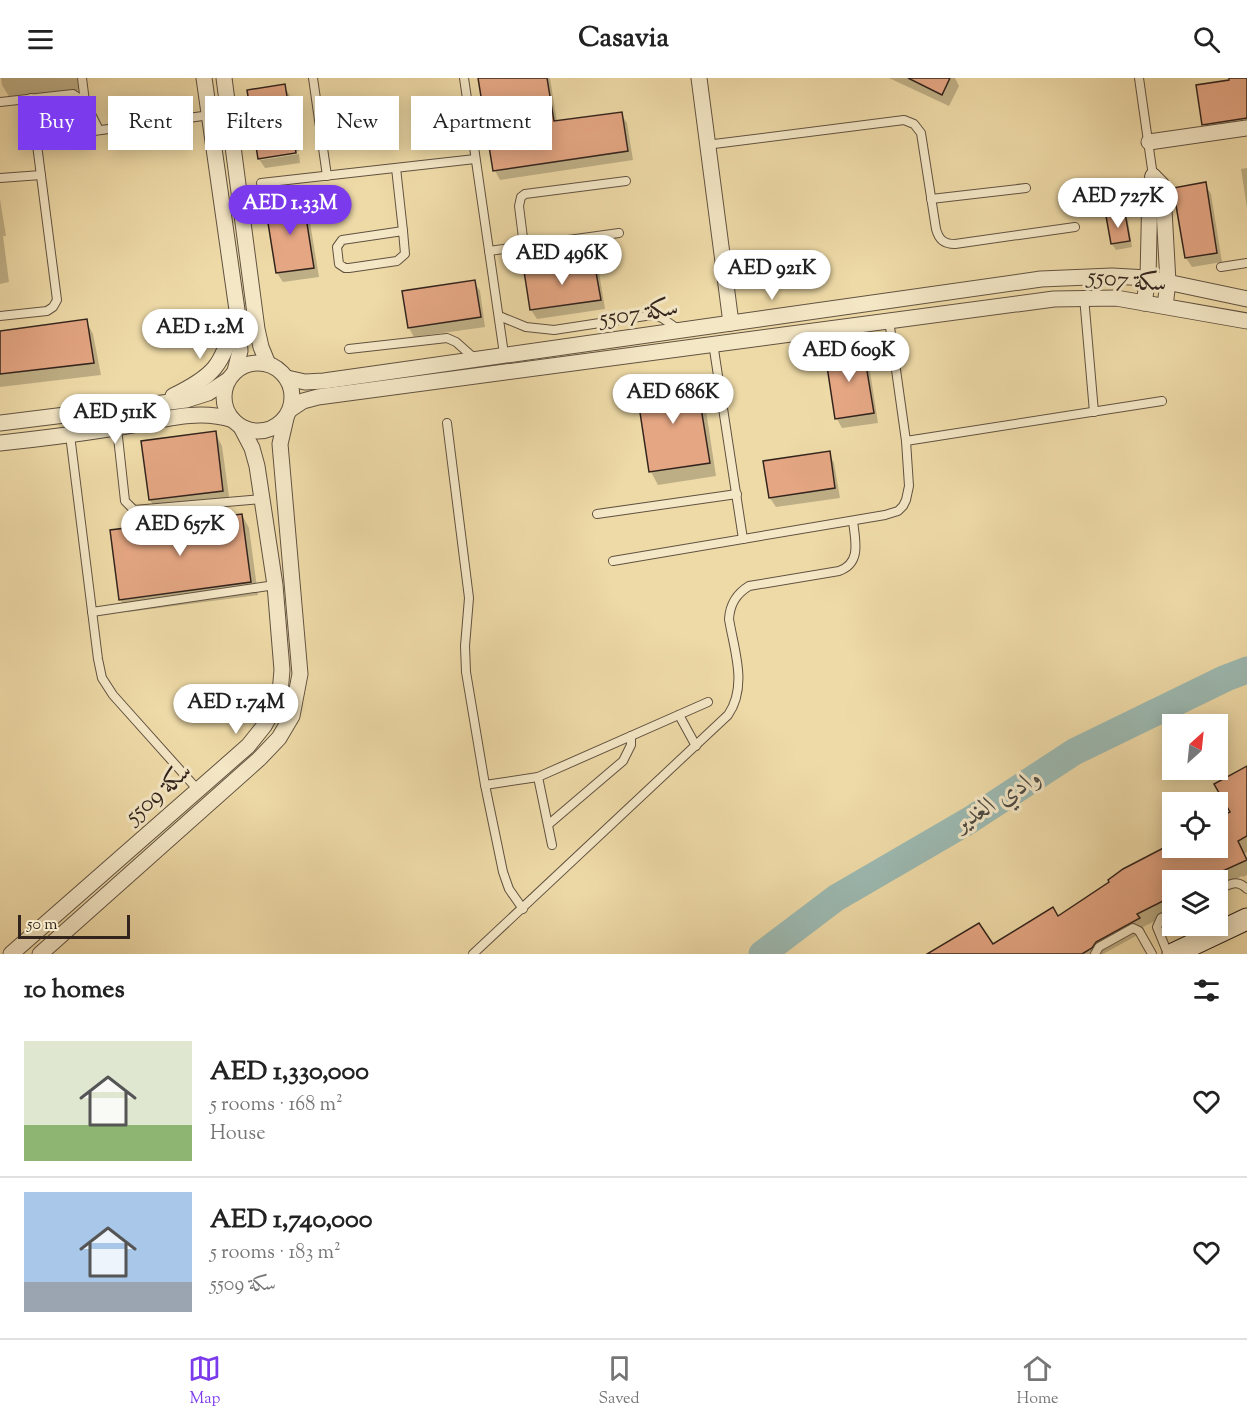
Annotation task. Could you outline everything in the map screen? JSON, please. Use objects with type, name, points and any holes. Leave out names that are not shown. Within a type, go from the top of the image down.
[{"type":"street","points":[[204,78],[207,96]]},
{"type":"street","points":[[224,78],[259,338],[268,364]]},
{"type":"street","points":[[699,78],[731,323]]},
{"type":"street","points":[[1149,142],[1247,128]]},
{"type":"street","points":[[215,150],[237,310],[240,351],[224,390],[224,401],[227,411],[237,423]]},
{"type":"street","points":[[1144,303],[1148,279],[1150,189],[1153,176]]},
{"type":"street","points":[[1153,176],[1161,184],[1163,192],[1168,282],[1165,306]]},
{"type":"street","name":"سكة 5507","points":[[287,378],[305,382],[324,381],[1041,279],[1101,276],[1148,279],[1247,299]]},
{"type":"street","name":"سكة 5507","points":[[288,414],[303,401],[318,397],[1054,299],[1116,298],[1247,321]]},
{"type":"street","points":[[156,404],[193,386],[207,377],[218,365],[226,352],[237,310]]},
{"type":"street","points":[[0,423],[197,397],[219,387],[245,365],[257,362],[279,369],[292,388],[293,399],[288,414],[270,429],[250,430],[223,417],[200,414],[70,435],[0,443]]},
{"type":"street","name":"سكة 5509","points":[[48,951],[259,759],[279,738],[292,716],[300,674],[280,444],[288,414]]},
{"type":"street","name":"سكة 5509","points":[[11,954],[248,746],[264,726],[280,693],[282,670],[275,585],[256,457],[237,423]]},
{"type":"street","points":[[1171,954],[1247,919]]},
{"type":"lane","points":[[82,78],[84,96]]},
{"type":"lane","points":[[313,78],[327,176]]},
{"type":"lane","points":[[464,78],[504,354]]},
{"type":"lane","points":[[1139,78],[1153,176]]},
{"type":"lane","points":[[52,96],[73,94],[76,96]]},
{"type":"lane","points":[[0,102],[18,100]]},
{"type":"lane","points":[[96,130],[205,115]]},
{"type":"lane","points":[[706,145],[904,120],[914,124],[921,133],[938,236],[942,241],[948,244],[1075,228]]},
{"type":"lane","points":[[96,124],[99,130]]},
{"type":"lane","points":[[0,316],[47,311],[57,300],[38,150]]},
{"type":"lane","points":[[261,183],[475,159]]},
{"type":"lane","points":[[396,168],[403,231],[405,254],[397,261],[349,268],[339,264],[337,247],[342,240],[403,231]]},
{"type":"lane","points":[[0,178],[41,175]]},
{"type":"lane","points":[[524,246],[519,201],[525,194],[626,181]]},
{"type":"lane","points":[[931,199],[1026,188]]},
{"type":"lane","points":[[489,251],[619,233]]},
{"type":"lane","points":[[1221,267],[1247,263]]},
{"type":"lane","points":[[1084,297],[1094,412]]},
{"type":"lane","points":[[499,316],[526,327],[554,330],[652,315],[662,318],[682,331]]},
{"type":"lane","points":[[613,561],[891,514],[903,506],[908,493],[906,441],[889,320]]},
{"type":"lane","points":[[349,349],[447,338],[456,342],[476,359]]},
{"type":"lane","points":[[713,344],[743,539]]},
{"type":"lane","points":[[906,441],[1162,401]]},
{"type":"lane","points":[[447,423],[469,598],[465,646],[466,672],[485,785],[506,880],[515,899],[523,909]]},
{"type":"lane","points":[[117,428],[125,501],[134,510],[262,499]]},
{"type":"lane","points":[[70,435],[100,669],[107,687],[198,790]]},
{"type":"lane","points":[[597,514],[737,494]]},
{"type":"lane","points":[[474,954],[728,715],[736,700],[739,679],[729,619],[733,601],[742,590],[749,586],[839,571],[848,567],[856,554],[853,521]]},
{"type":"lane","points":[[92,612],[275,585]]},
{"type":"lane","points":[[485,785],[538,777],[708,702]]},
{"type":"lane","points":[[680,715],[696,746]]},
{"type":"lane","points":[[549,824],[623,761],[631,745],[631,736]]},
{"type":"lane","points":[[538,777],[552,845]]},
{"type":"lane","points":[[1228,885],[1239,883],[1247,889]]},
{"type":"lane","points":[[1162,918],[1157,927],[1171,954]]},
{"type":"lane","points":[[1095,954],[1099,947],[1133,928],[1139,931],[1152,954]]},
{"type":"building","points":[[478,78],[547,78],[550,96],[481,96]]},
{"type":"building","points":[[908,78],[950,78],[942,95]]},
{"type":"building","points":[[1229,78],[1247,78],[1247,118],[1202,125],[1196,85],[1229,80]]},
{"type":"building","points":[[285,84],[287,96],[248,96],[247,90]]},
{"type":"building","points":[[552,109],[554,121],[622,112],[628,151],[493,171],[490,150],[552,150]]},
{"type":"building","points":[[257,150],[296,150],[296,153],[258,159]]},
{"type":"building","points":[[1206,182],[1217,253],[1185,258],[1173,188]]},
{"type":"building","points":[[303,198],[314,268],[276,273],[265,204]]},
{"type":"building","points":[[1125,213],[1130,241],[1111,244],[1106,216]]},
{"type":"building","points":[[594,261],[601,300],[530,310],[524,271]]},
{"type":"building","points":[[475,280],[481,317],[408,328],[402,291]]},
{"type":"building","points":[[87,319],[94,363],[0,374],[0,331]]},
{"type":"building","points":[[863,347],[874,413],[835,419],[825,353]]},
{"type":"building","points":[[696,377],[710,463],[649,472],[636,386]]},
{"type":"building","points":[[216,431],[223,491],[149,500],[141,441]]},
{"type":"building","points":[[830,451],[835,488],[769,498],[763,461]]},
{"type":"building","points":[[242,514],[251,582],[119,600],[110,530]]},
{"type":"building","points":[[1247,766],[1247,836],[1238,841],[1247,860],[1225,870],[1162,870],[1162,902],[1137,914],[1140,918],[1096,942],[1092,948],[1082,954],[927,954],[979,923],[993,944],[1053,907],[1058,916],[1109,882],[1108,880],[1123,869],[1162,849],[1162,858],[1228,858],[1228,813],[1230,812],[1228,792],[1219,792],[1214,784],[1221,780],[1228,780],[1228,776]]},
{"type":"waterway","name":"وادي الغدير","points":[[762,954],[836,898],[970,820],[1074,752],[1247,670]]}]
